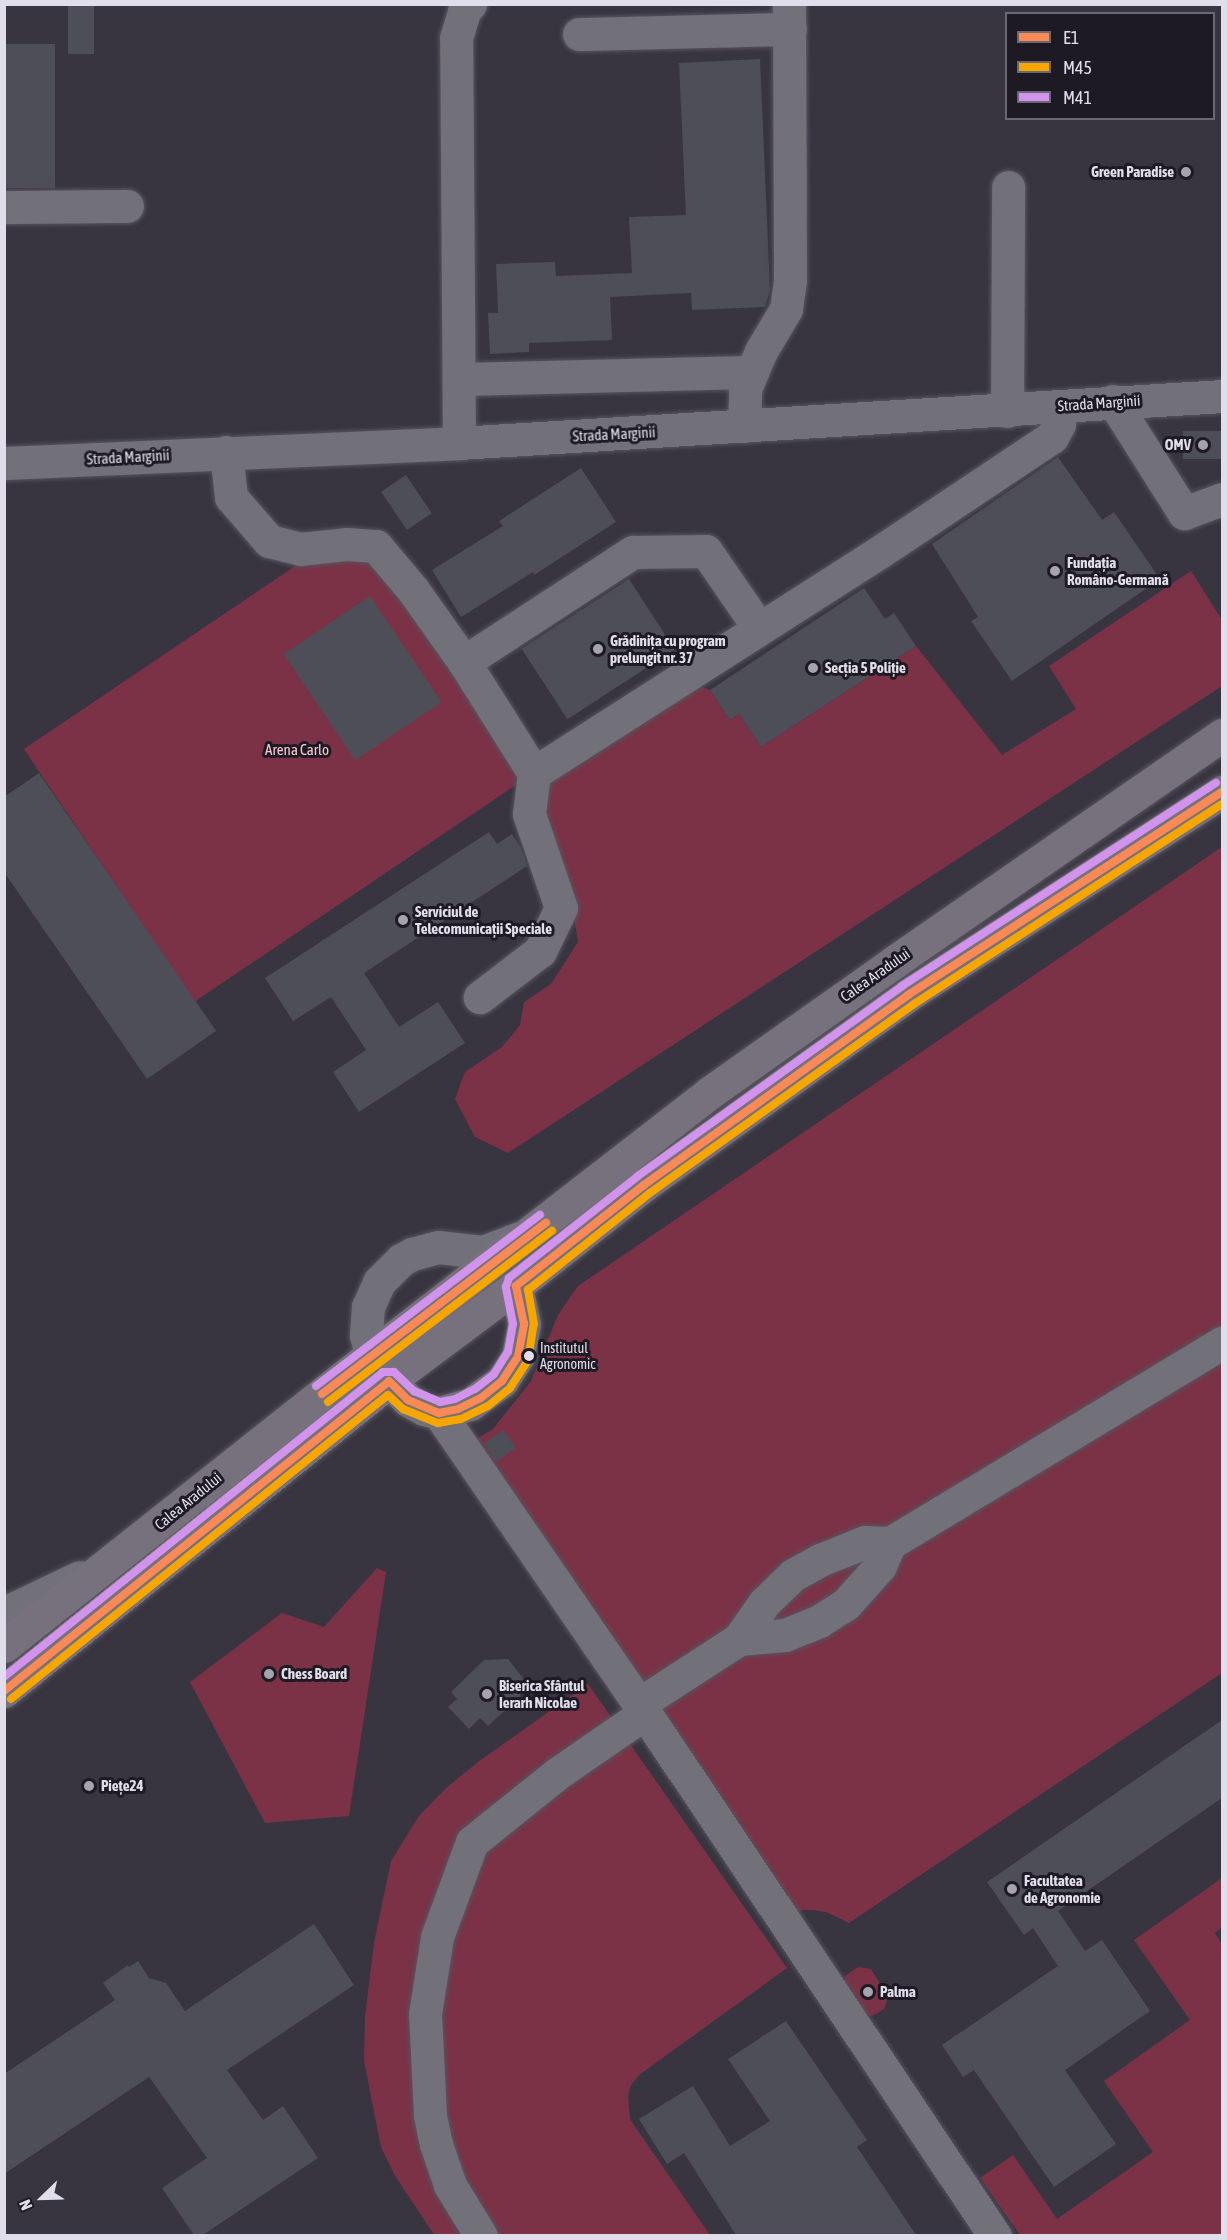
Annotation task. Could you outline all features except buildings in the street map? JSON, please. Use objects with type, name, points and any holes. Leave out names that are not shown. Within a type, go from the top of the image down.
[{"type":"main road","name":"Calea Aradului","points":[[4,1691],[537,1230],[748,1065],[1222,735]]},
{"type":"main road","name":"Calea Aradului","points":[[4,1646],[122,1554],[380,1368],[516,1286],[644,1185],[908,995],[1222,792]]},
{"type":"street","points":[[459,443],[456,38],[464,10],[470,4]]},
{"type":"street","points":[[579,34],[789,17],[790,280],[786,309],[745,389],[744,426]]},
{"type":"street","points":[[1007,411],[1008,187]]},
{"type":"street","points":[[4,207],[127,206]]},
{"type":"street","points":[[459,379],[752,372]]},
{"type":"street","name":"Strada Marginii","points":[[4,463],[459,443],[1222,396]]},
{"type":"street","points":[[1113,401],[1184,513],[1222,500]]},
{"type":"street","points":[[534,773],[1052,437],[1059,424],[1059,406]]},
{"type":"street","points":[[225,452],[231,497],[269,541],[300,549],[346,544],[376,546],[413,590],[464,662],[534,773],[529,814],[561,909],[540,951],[480,997]]},
{"type":"street","points":[[464,662],[633,552],[706,551],[759,628]]},
{"type":"street","name":"Calea Aradului","points":[[380,1368],[366,1335],[368,1307],[379,1282],[401,1260],[412,1254],[438,1247],[483,1252],[494,1250],[537,1230]]},
{"type":"street","points":[[380,1368],[408,1400],[424,1409],[440,1413],[458,1409],[481,1398],[510,1370],[523,1338],[522,1311],[516,1286]]},
{"type":"street","points":[[481,2235],[450,2185],[436,2144],[430,2115],[424,2014],[436,1937],[472,1842],[642,1709],[739,1639],[764,1603],[794,1575],[820,1560],[865,1542],[890,1543],[1222,1343]]},
{"type":"street","points":[[440,1413],[995,2235]]},
{"type":"street","points":[[739,1639],[785,1635],[819,1621],[846,1604],[880,1566],[890,1543]]},
{"type":"street","points":[[4,1610],[11,1610],[64,1586],[122,1554]]},
{"type":"green space","name":"Arena Carlo","points":[[353,527],[524,780],[194,1002],[24,749]]},
{"type":"green space","points":[[1191,571],[1222,620],[1222,686],[508,1153],[475,1137],[455,1099],[465,1072],[502,1047],[520,1025],[524,1002],[551,984],[578,942],[568,882],[537,788],[695,685],[710,690],[730,720],[739,714],[761,747],[916,646],[1002,755],[1076,709],[1049,666]]},
{"type":"green space","points":[[1222,847],[1222,1673],[849,1923],[826,1912],[813,1910],[803,1910],[792,1915],[470,1443],[493,1429],[531,1381],[558,1315],[578,1286]]},
{"type":"green space","points":[[377,1568],[386,1572],[349,1816],[265,1823],[190,1682],[282,1613],[324,1627]]},
{"type":"green space","points":[[588,1684],[787,1968],[639,2075],[631,2085],[628,2096],[630,2119],[710,2235],[435,2236],[394,2174],[381,2147],[364,2061],[365,2016],[374,1943],[391,1861],[419,1816],[445,1789],[478,1762]]},
{"type":"green space","points":[[1222,1878],[1222,1927],[1215,1933],[1222,1945],[1222,2235],[1020,2235],[980,2178],[1013,2155],[1057,2219],[1153,2152],[1104,2081],[1190,2020],[1134,1940]]},
{"type":"green space","points":[[858,1967],[871,1969],[888,1997],[884,2009],[872,2016],[860,2014],[842,1988],[846,1975]]},
{"type":"transit line","name":"M41","points":[[4,1677],[383,1372],[394,1372],[414,1391],[440,1402],[455,1399],[475,1389],[494,1374],[508,1352],[513,1324],[506,1287],[509,1278],[638,1176],[902,986],[1216,783]]},
{"type":"transit line","name":"E1","points":[[4,1691],[389,1381],[408,1400],[439,1413],[458,1409],[481,1398],[502,1381],[518,1356],[524,1324],[516,1286],[644,1185],[908,995],[1222,792]]},
{"type":"transit line","name":"M45","points":[[11,1699],[388,1395],[403,1409],[438,1423],[461,1419],[488,1406],[510,1388],[528,1360],[534,1324],[528,1290],[650,1193],[914,1004],[1222,804]]},
{"type":"transit line","name":"M41","points":[[316,1386],[540,1215]]},
{"type":"transit line","name":"E1","points":[[322,1394],[546,1223]]},
{"type":"transit line","name":"M45","points":[[328,1402],[552,1231]]},
{"type":"place","name":"Green Paradise","points":[[1186,172]]},
{"type":"place","name":"OMV","points":[[1203,445]]},
{"type":"place","name":"Fundația Româno-Germană","points":[[1055,571]]},
{"type":"place","name":"Grădinița cu program prelungit nr. 37","points":[[598,649]]},
{"type":"place","name":"Secția 5 Poliție","points":[[813,668]]},
{"type":"place","name":"Serviciul de Telecomunicații Speciale","points":[[403,920]]},
{"type":"place","name":"Institutul Agronomic","points":[[529,1356]]},
{"type":"place","name":"Chess Board","points":[[269,1674]]},
{"type":"place","name":"Biserica Sfântul Ierarh Nicolae","points":[[487,1694]]},
{"type":"place","name":"Piețe24","points":[[89,1786]]},
{"type":"place","name":"Facultatea de Agronomie","points":[[1012,1889]]},
{"type":"place","name":"Palma","points":[[868,1992]]}]
